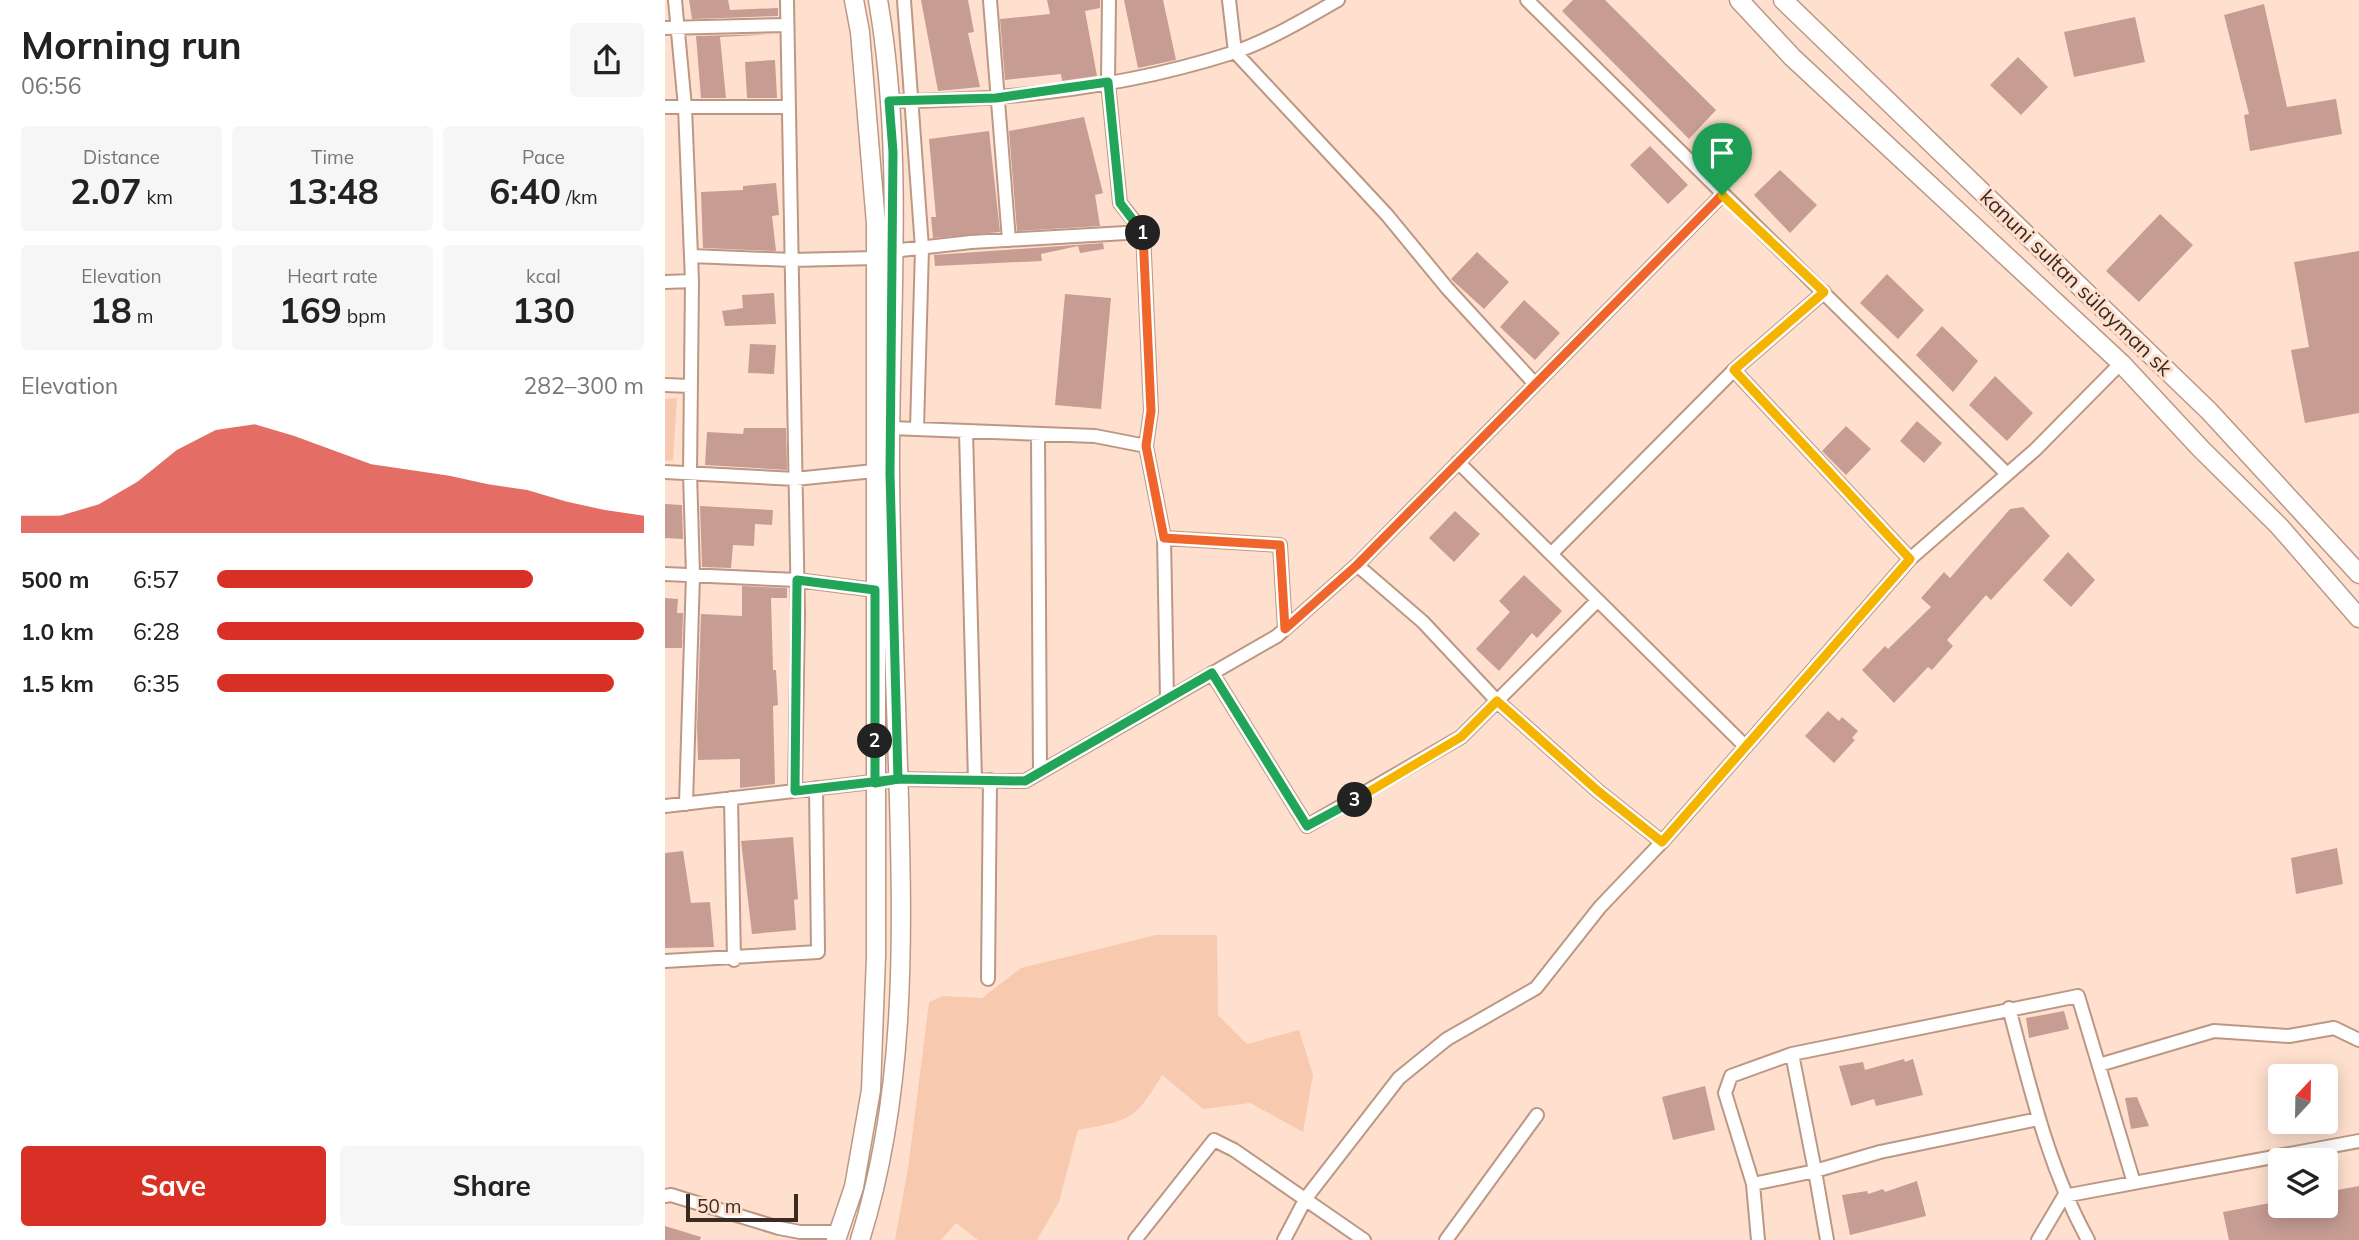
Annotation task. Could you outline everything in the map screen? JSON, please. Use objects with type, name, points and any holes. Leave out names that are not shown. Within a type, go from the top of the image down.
[{"type":"main road","points":[[854,0],[870,155],[884,255],[891,428],[902,966],[895,1078],[878,1183],[860,1240]]},
{"type":"main road","points":[[837,1236],[854,1187],[871,1090],[876,956],[874,471],[884,255],[893,152],[878,0]]},
{"type":"main road","points":[[1739,0],[1792,57],[2121,363],[2279,526],[2359,618]]},
{"type":"main road","name":"kanuni sultan sülayman sk","points":[[1783,0],[2209,411],[2359,574]]},
{"type":"street","points":[[675,0],[670,28],[685,107],[692,281],[689,473],[693,575],[686,804]]},
{"type":"street","points":[[787,0],[797,580],[795,791]]},
{"type":"street","points":[[904,0],[922,248],[917,429]]},
{"type":"street","points":[[990,0],[1009,240]]},
{"type":"street","points":[[1109,0],[1108,82],[1120,203],[1143,232],[1151,411],[1146,446],[1164,538],[1167,699]]},
{"type":"street","points":[[1229,0],[1235,52],[1387,215],[1447,288],[1535,384]]},
{"type":"street","points":[[889,101],[996,98],[1108,82],[1235,52],[1338,0]]},
{"type":"street","points":[[1527,0],[2007,474]]},
{"type":"street","points":[[670,28],[787,25]]},
{"type":"street","points":[[665,107],[788,107]]},
{"type":"street","points":[[665,807],[898,779],[1025,781],[1212,673],[1285,629],[1357,565],[1722,195]]},
{"type":"street","points":[[691,256],[791,260],[884,255],[922,248],[1009,240],[1143,232]]},
{"type":"street","points":[[665,282],[692,281]]},
{"type":"street","points":[[1551,555],[1734,370],[1824,292]]},
{"type":"street","points":[[1284,1240],[1306,1198],[1399,1078],[1447,1039],[1536,988],[1600,907],[1662,842],[1910,559],[2035,450],[2121,363]]},
{"type":"street","points":[[1734,370],[1910,559]]},
{"type":"street","points":[[665,385],[690,386]]},
{"type":"street","points":[[891,428],[1095,436],[1146,446]]},
{"type":"street","points":[[966,431],[975,780]]},
{"type":"street","points":[[1038,434],[1040,772]]},
{"type":"street","points":[[1458,462],[1745,746]]},
{"type":"street","points":[[665,472],[795,479],[874,471]]},
{"type":"street","points":[[1164,538],[1280,545],[1285,629]]},
{"type":"street","points":[[1357,565],[1423,622],[1497,701],[1598,791],[1662,842]]},
{"type":"street","points":[[665,574],[797,580],[875,590]]},
{"type":"street","points":[[1212,673],[1307,826],[1461,737],[1597,601]]},
{"type":"street","points":[[988,979],[990,780]]},
{"type":"street","points":[[665,961],[734,960],[818,952],[816,788]]},
{"type":"street","points":[[731,798],[734,960]]},
{"type":"street","points":[[1758,1240],[1753,1184],[1725,1093],[1731,1076],[1791,1054],[2078,996],[2134,1183]]},
{"type":"street","points":[[2009,1008],[2038,1119],[2064,1196],[2088,1240]]},
{"type":"street","points":[[2099,1065],[2214,1031],[2289,1035],[2334,1028],[2359,1040]]},
{"type":"street","points":[[1791,1054],[1827,1240]]},
{"type":"street","points":[[1446,1240],[1537,1115]]},
{"type":"street","points":[[1753,1184],[1815,1171],[1880,1152],[2038,1119]]},
{"type":"street","points":[[1135,1240],[1214,1140],[1234,1150],[1364,1240]]},
{"type":"street","points":[[2038,1240],[2064,1196],[2359,1141]]},
{"type":"street","points":[[665,1196],[671,1195],[777,1234],[800,1232],[837,1236]]},
{"type":"shaded area","points":[[677,398],[673,460],[665,461],[665,399]]},
{"type":"shaded area","points":[[1156,935],[1217,935],[1218,1015],[1247,1044],[1299,1030],[1313,1075],[1303,1132],[1250,1103],[1203,1109],[1162,1075],[1145,1102],[1129,1116],[1109,1124],[1078,1130],[1059,1202],[1037,1240],[978,1240],[956,1223],[941,1240],[895,1240],[908,1168],[929,1002],[943,996],[982,998],[1021,968]]},
{"type":"building","points":[[689,0],[728,0],[730,10],[778,8],[778,16],[692,19]]},
{"type":"building","points":[[921,0],[968,0],[974,32],[968,33],[980,87],[938,91]]},
{"type":"building","points":[[1047,0],[1100,0],[1100,8],[1085,11],[1097,76],[1062,81],[1061,74],[1005,80],[1000,19],[1050,14]]},
{"type":"building","points":[[1124,0],[1163,0],[1176,60],[1138,68]]},
{"type":"building","points":[[1573,0],[1605,0],[1716,110],[1689,139],[1562,11]]},
{"type":"building","points":[[2264,4],[2287,107],[2336,99],[2342,134],[2250,151],[2244,115],[2249,114],[2224,15]]},
{"type":"building","points":[[2135,17],[2145,62],[2074,77],[2064,32]]},
{"type":"building","points":[[779,34],[720,37],[726,98],[701,98],[696,36]]},
{"type":"building","points":[[2018,57],[2048,87],[2021,115],[1990,85]]},
{"type":"building","points":[[775,60],[777,98],[747,98],[745,62]]},
{"type":"building","points":[[1084,117],[1103,193],[1095,195],[1100,226],[1017,231],[1009,131]]},
{"type":"building","points":[[989,131],[1000,232],[933,238],[931,217],[936,217],[929,139]]},
{"type":"building","points":[[1650,146],[1688,185],[1668,204],[1630,165]]},
{"type":"building","points":[[1780,170],[1817,205],[1790,233],[1754,195]]},
{"type":"building","points":[[776,183],[779,215],[772,216],[776,251],[703,248],[701,192],[743,190],[743,186]]},
{"type":"building","points":[[2160,214],[2193,245],[2139,302],[2106,271]]},
{"type":"building","points":[[1103,243],[1104,249],[1080,253],[1078,246],[1041,254],[1042,261],[935,266],[934,255]]},
{"type":"building","points":[[2359,251],[2359,413],[2305,423],[2291,350],[2309,347],[2294,262]]},
{"type":"building","points":[[1477,252],[1509,282],[1484,309],[1451,279]]},
{"type":"building","points":[[1887,274],[1924,310],[1898,339],[1860,303]]},
{"type":"building","points":[[774,293],[776,324],[725,326],[722,311],[743,308],[742,295]]},
{"type":"building","points":[[1065,294],[1111,298],[1101,409],[1055,405]]},
{"type":"building","points":[[1524,300],[1560,333],[1535,360],[1500,327]]},
{"type":"building","points":[[1942,326],[1978,361],[1953,392],[1916,355]]},
{"type":"building","points":[[750,344],[776,345],[774,374],[748,373]]},
{"type":"building","points":[[1995,376],[2033,413],[2007,441],[1969,405]]},
{"type":"building","points":[[1917,421],[1942,443],[1924,463],[1900,441]]},
{"type":"building","points":[[1846,426],[1871,449],[1846,475],[1822,451]]},
{"type":"building","points":[[744,428],[786,428],[787,470],[705,465],[707,432],[743,434]]},
{"type":"building","points":[[665,504],[682,505],[683,539],[665,538]]},
{"type":"building","points":[[700,506],[773,510],[772,525],[755,524],[754,546],[733,545],[731,568],[702,567]]},
{"type":"building","points":[[2023,507],[2050,536],[1991,600],[1986,595],[1947,640],[1953,646],[1932,670],[1928,667],[1894,703],[1862,670],[1885,646],[1888,649],[1931,607],[1921,598],[1944,572],[1950,578],[2010,509]]},
{"type":"building","points":[[1455,511],[1480,534],[1454,562],[1429,538]]},
{"type":"building","points":[[2068,552],[2095,580],[2071,607],[2043,580]]},
{"type":"building","points":[[1524,575],[1562,611],[1537,638],[1532,633],[1499,671],[1476,649],[1510,612],[1499,601]]},
{"type":"building","points":[[742,586],[787,588],[787,598],[771,598],[773,670],[776,670],[778,705],[773,706],[775,784],[740,788],[740,759],[698,760],[697,727],[701,614],[742,616]]},
{"type":"building","points":[[665,598],[678,599],[677,613],[683,613],[682,648],[665,648]]},
{"type":"building","points":[[1828,711],[1839,721],[1842,717],[1858,731],[1852,738],[1855,740],[1834,763],[1805,736]]},
{"type":"building","points":[[793,837],[798,899],[794,900],[796,930],[752,934],[741,841]]},
{"type":"building","points":[[2337,848],[2343,884],[2296,894],[2291,858]]},
{"type":"building","points":[[683,851],[691,903],[710,902],[714,947],[665,948],[665,853]]},
{"type":"building","points":[[2064,1011],[2069,1029],[2029,1038],[2026,1018]]},
{"type":"building","points":[[1904,1059],[1905,1062],[1913,1059],[1923,1095],[1876,1106],[1874,1099],[1851,1106],[1839,1066],[1863,1062],[1865,1070]]},
{"type":"building","points":[[1705,1086],[1715,1130],[1673,1140],[1662,1097]]},
{"type":"building","points":[[2137,1097],[2149,1126],[2131,1129],[2125,1098]]},
{"type":"building","points":[[1917,1181],[1926,1216],[1850,1235],[1842,1195],[1867,1191],[1868,1194],[1883,1189],[1885,1192]]},
{"type":"building","points":[[2359,1186],[2359,1240],[2229,1240],[2223,1212],[2268,1203],[2268,1218],[2338,1218],[2338,1190]]},
{"type":"building","points":[[665,1226],[701,1237],[700,1240],[665,1240]]},
{"type":"route","points":[[1722,195],[1357,565],[1285,629],[1280,545],[1164,538],[1146,446],[1151,411],[1143,232],[1120,203],[1108,82],[996,98],[889,101],[893,152],[890,474],[898,779],[875,783],[875,590],[797,580],[795,791],[875,783],[898,779],[1025,781],[1212,673],[1307,826],[1461,737],[1497,701],[1598,791],[1662,842],[1910,559],[1734,370],[1824,292],[1722,195]]}]
